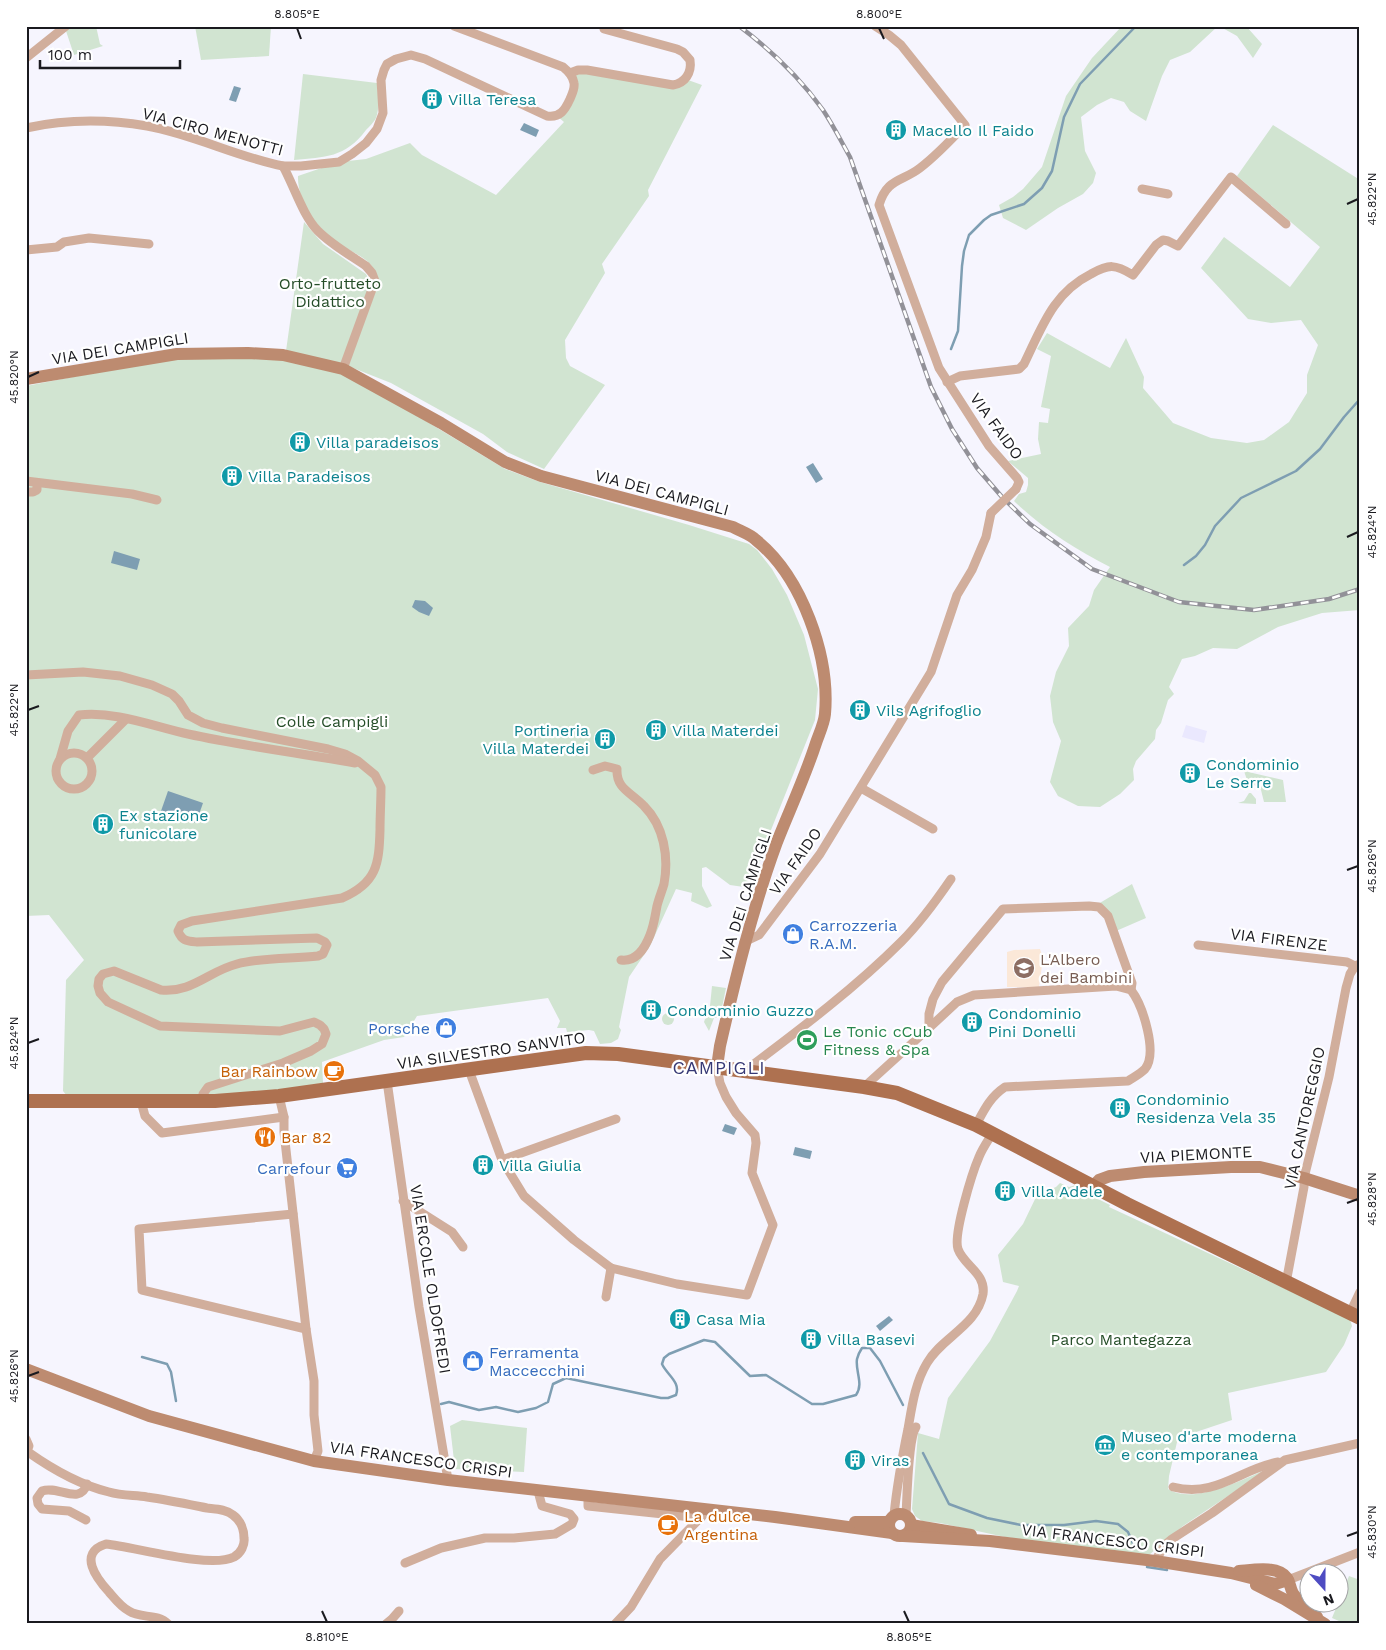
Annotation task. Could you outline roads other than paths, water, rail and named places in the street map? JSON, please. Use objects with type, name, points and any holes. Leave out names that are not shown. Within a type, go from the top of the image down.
[{"type":"main road","name":"VIA SILVESTRO SANVITO","points":[[26,1101],[203,1101],[279,1096],[586,1053],[618,1054],[864,1087],[897,1093],[976,1125],[1286,1283],[1355,1316]]},
{"type":"street","points":[[26,58],[58,30],[66,26]]},
{"type":"street","points":[[454,26],[563,67],[570,73],[578,70],[587,70],[673,85],[683,81],[690,72],[690,60],[683,52],[604,30]]},
{"type":"street","name":"VIA FAIDO","points":[[744,942],[759,935],[820,854],[931,672],[957,595],[972,570],[986,537],[991,513],[1016,489],[1019,482],[989,446],[939,368],[878,205],[884,190],[891,184],[918,170],[966,125],[901,45],[875,26]]},
{"type":"street","name":"VIA CIRO MENOTTI","points":[[26,128],[55,122],[97,120],[148,126],[283,166],[301,166],[339,162],[366,143],[377,129],[383,113],[381,80],[384,70],[387,64],[396,59],[411,55],[425,59],[552,117],[562,114],[566,110],[574,90],[570,73]]},
{"type":"street","points":[[283,166],[293,183],[302,207],[318,231],[366,266],[372,273],[375,281],[342,369]]},
{"type":"street","points":[[947,382],[960,376],[1019,369],[1024,364],[1057,300],[1069,288],[1081,279],[1104,267],[1119,267],[1133,275],[1156,245],[1163,240],[1178,246],[1231,177],[1286,224]]},
{"type":"street","points":[[1142,189],[1168,194]]},
{"type":"street","points":[[26,250],[57,247],[64,242],[89,238],[149,244]]},
{"type":"street","name":"VIA DEI CAMPIGLI","points":[[26,379],[64,374],[108,364],[171,354],[214,352],[283,355],[342,369],[522,470],[733,527],[754,538],[769,552],[787,575],[813,628],[826,688],[825,717],[810,762],[777,842],[744,942],[716,1067]]},
{"type":"street","points":[[26,481],[132,494],[157,500]]},
{"type":"street","points":[[26,492],[36,490],[37,482]]},
{"type":"street","points":[[26,675],[83,672],[120,676],[152,686],[172,694],[188,715],[203,723],[344,754],[362,764],[376,775],[381,787],[379,859],[370,878],[362,888],[342,898],[192,921],[181,925],[178,931],[180,937],[186,941],[198,942],[317,938],[327,945],[324,954],[313,957],[236,964],[187,988],[174,990],[161,990],[114,971],[102,974],[99,979],[100,993],[108,1002],[160,1026],[280,1031],[314,1022],[320,1024],[324,1029],[325,1039],[319,1046],[283,1063],[212,1085],[203,1094],[203,1101]]},
{"type":"street","points":[[60,759],[70,753],[82,754],[90,762],[92,773],[88,783],[78,788],[67,787],[58,780],[56,769],[68,732],[79,715],[95,713],[188,734],[362,764]]},
{"type":"street","points":[[86,758],[126,719]]},
{"type":"street","points":[[593,770],[605,766],[617,769],[616,777],[619,785],[628,790],[646,807],[658,827],[666,852],[666,872],[663,886],[657,905],[654,925],[646,944],[636,957],[627,961],[620,960]]},
{"type":"street","points":[[861,788],[933,829]]},
{"type":"street","points":[[746,1070],[801,1028],[903,941],[951,879]]},
{"type":"street","points":[[929,1028],[929,1014],[933,999],[942,982],[1003,909],[1090,906],[1100,908],[1108,916],[1132,983],[1131,990],[1142,1007],[1150,1050],[1150,1060],[1145,1069],[1128,1081],[1005,1087],[995,1094],[987,1104],[976,1125]]},
{"type":"street","name":"VIA FIRENZE","points":[[1198,945],[1278,953],[1357,965]]},
{"type":"street","name":"VIA CANTOREGGIO","points":[[1286,1283],[1304,1187],[1304,1178],[1329,1077],[1346,988],[1350,974],[1357,965]]},
{"type":"street","points":[[864,1087],[957,1002],[974,995],[1116,986],[1131,990]]},
{"type":"street","points":[[469,1070],[502,1160],[524,1196],[574,1240],[611,1268],[677,1284],[746,1295],[773,1224],[752,1173],[756,1143],[754,1135],[726,1097],[716,1067]]},
{"type":"street","name":"VIA ERCOLE OLDOFREDI","points":[[387,1081],[419,1307],[448,1480]]},
{"type":"street","points":[[279,1096],[284,1117],[306,1329],[314,1380],[314,1415],[318,1451],[314,1461]]},
{"type":"street","points":[[141,1101],[145,1116],[162,1133],[284,1117]]},
{"type":"street","points":[[502,1160],[616,1119]]},
{"type":"street","points":[[899,1525],[913,1431],[916,1389],[932,1354],[968,1322],[980,1304],[983,1291],[980,1277],[960,1254],[956,1239],[978,1159],[992,1134]]},
{"type":"street","name":"VIA PIEMONTE","points":[[1094,1186],[1099,1180],[1110,1176],[1144,1172],[1260,1167],[1304,1178],[1360,1196]]},
{"type":"street","points":[[403,1201],[452,1232],[463,1247]]},
{"type":"street","points":[[293,1214],[138,1229],[142,1290],[306,1329]]},
{"type":"street","points":[[606,1296],[611,1268]]},
{"type":"street","points":[[1355,1316],[1360,1292]]},
{"type":"street","name":"VIA FRANCESCO CRISPI","points":[[26,1369],[149,1416],[314,1461],[448,1480],[588,1496],[704,1514],[825,1524],[849,1522],[899,1525],[938,1539],[990,1541],[1231,1572],[1255,1569],[1276,1571],[1283,1574],[1288,1580],[1294,1596],[1321,1621]]},
{"type":"street","points":[[26,1439],[29,1446],[27,1453],[52,1468],[87,1484],[121,1495],[165,1499],[226,1511],[232,1513],[240,1522],[244,1534],[242,1548],[233,1557],[223,1560],[192,1558],[106,1544],[99,1546],[94,1551],[91,1559],[94,1573],[125,1609],[137,1615],[159,1618],[168,1624]]},
{"type":"street","points":[[1173,1487],[1182,1489],[1215,1487],[1264,1466],[1360,1443]]},
{"type":"street","points":[[1155,1561],[1172,1539],[1212,1513],[1285,1460]]},
{"type":"street","points":[[86,1520],[69,1511],[42,1509],[38,1504],[37,1498],[42,1491],[51,1489],[78,1495],[85,1490],[87,1484]]},
{"type":"street","points":[[405,1563],[441,1548],[485,1538],[514,1538],[555,1534],[572,1524],[574,1520],[570,1514],[542,1506],[538,1491]]},
{"type":"street","points":[[615,1624],[631,1607],[660,1559],[704,1514]]},
{"type":"street","points":[[1288,1580],[1360,1552]]},
{"type":"street","name":"VIA FRANCESCO CRISPI","points":[[1231,1572],[1321,1621]]},
{"type":"street","points":[[386,1624],[399,1611]]},
{"type":"waterway","points":[[951,349],[958,331],[962,266],[969,235],[991,215],[1024,204],[1042,188],[1052,171],[1064,117],[1080,84],[1136,26]]},
{"type":"waterway","points":[[1184,565],[1196,556],[1205,545],[1215,526],[1241,498],[1296,471],[1320,449],[1360,399]]},
{"type":"waterway","points":[[441,1404],[449,1402],[479,1410],[496,1407],[518,1412],[536,1408],[548,1402],[553,1384],[566,1378],[668,1398],[676,1395],[677,1386],[662,1364],[664,1358],[669,1354],[704,1340],[715,1342],[750,1376],[766,1375],[812,1404],[823,1404],[856,1395],[859,1386],[857,1358],[862,1348],[870,1348],[880,1361],[903,1405]]},
{"type":"waterway","points":[[142,1357],[167,1364],[171,1372],[176,1401]]},
{"type":"waterway","points":[[923,1453],[949,1504],[987,1518],[1021,1525],[1064,1525],[1096,1521],[1118,1524],[1128,1532],[1134,1546]]},
{"type":"waterway","points":[[1147,1567],[1167,1570]]},
{"type":"railway","points":[[739,26],[774,55],[795,76],[830,121],[850,157],[931,387],[952,429],[977,468],[1002,497],[1030,524],[1092,569],[1179,602],[1254,610],[1329,599],[1360,589]]},
{"type":"place","name":"Villa Teresa","points":[[432,99]]},
{"type":"place","name":"Macello Il Faido","points":[[896,130]]},
{"type":"place","name":"Villa paradeisos","points":[[300,442]]},
{"type":"place","name":"Villa Paradeisos","points":[[232,476]]},
{"type":"place","name":"Vils Agrifoglio","points":[[860,710]]},
{"type":"place","name":"Villa Materdei","points":[[656,730]]},
{"type":"place","name":"Portineria Villa Materdei","points":[[605,739]]},
{"type":"place","name":"Condominio Le Serre","points":[[1190,773]]},
{"type":"place","name":"Ex stazione funicolare","points":[[103,824]]},
{"type":"place","name":"Carrozzeria R.A.M.","points":[[793,934]]},
{"type":"place","name":"L'Albero dei Bambini","points":[[1024,968]]},
{"type":"place","name":"Condominio Guzzo","points":[[651,1010]]},
{"type":"place","name":"Condominio Pini Donelli","points":[[972,1022]]},
{"type":"place","name":"Porsche","points":[[446,1028]]},
{"type":"place","name":"Le Tonic cCub Fitness & Spa","points":[[807,1040]]},
{"type":"place","name":"Bar Rainbow","points":[[334,1071]]},
{"type":"place","name":"Condominio Residenza Vela 35","points":[[1120,1108]]},
{"type":"place","name":"Bar 82","points":[[265,1137]]},
{"type":"place","name":"Villa Giulia","points":[[483,1165]]},
{"type":"place","name":"Carrefour","points":[[347,1168]]},
{"type":"place","name":"Villa Adele","points":[[1005,1191]]},
{"type":"place","name":"Casa Mia","points":[[680,1319]]},
{"type":"place","name":"Villa Basevi","points":[[811,1339]]},
{"type":"place","name":"Ferramenta Maccecchini","points":[[473,1361]]},
{"type":"place","name":"Museo d'arte moderna e contemporanea","points":[[1105,1445]]},
{"type":"place","name":"Viras","points":[[855,1460]]},
{"type":"place","name":"La dulce Argentina","points":[[668,1525]]},
{"type":"district","name":"CAMPIGLI","points":[[719,1068]]},
{"type":"park label","name":"Orto-frutteto Didattico","points":[[330,292]]},
{"type":"park label","name":"Colle Campigli","points":[[332,721]]},
{"type":"park label","name":"Parco Mantegazza","points":[[1121,1339]]}]
